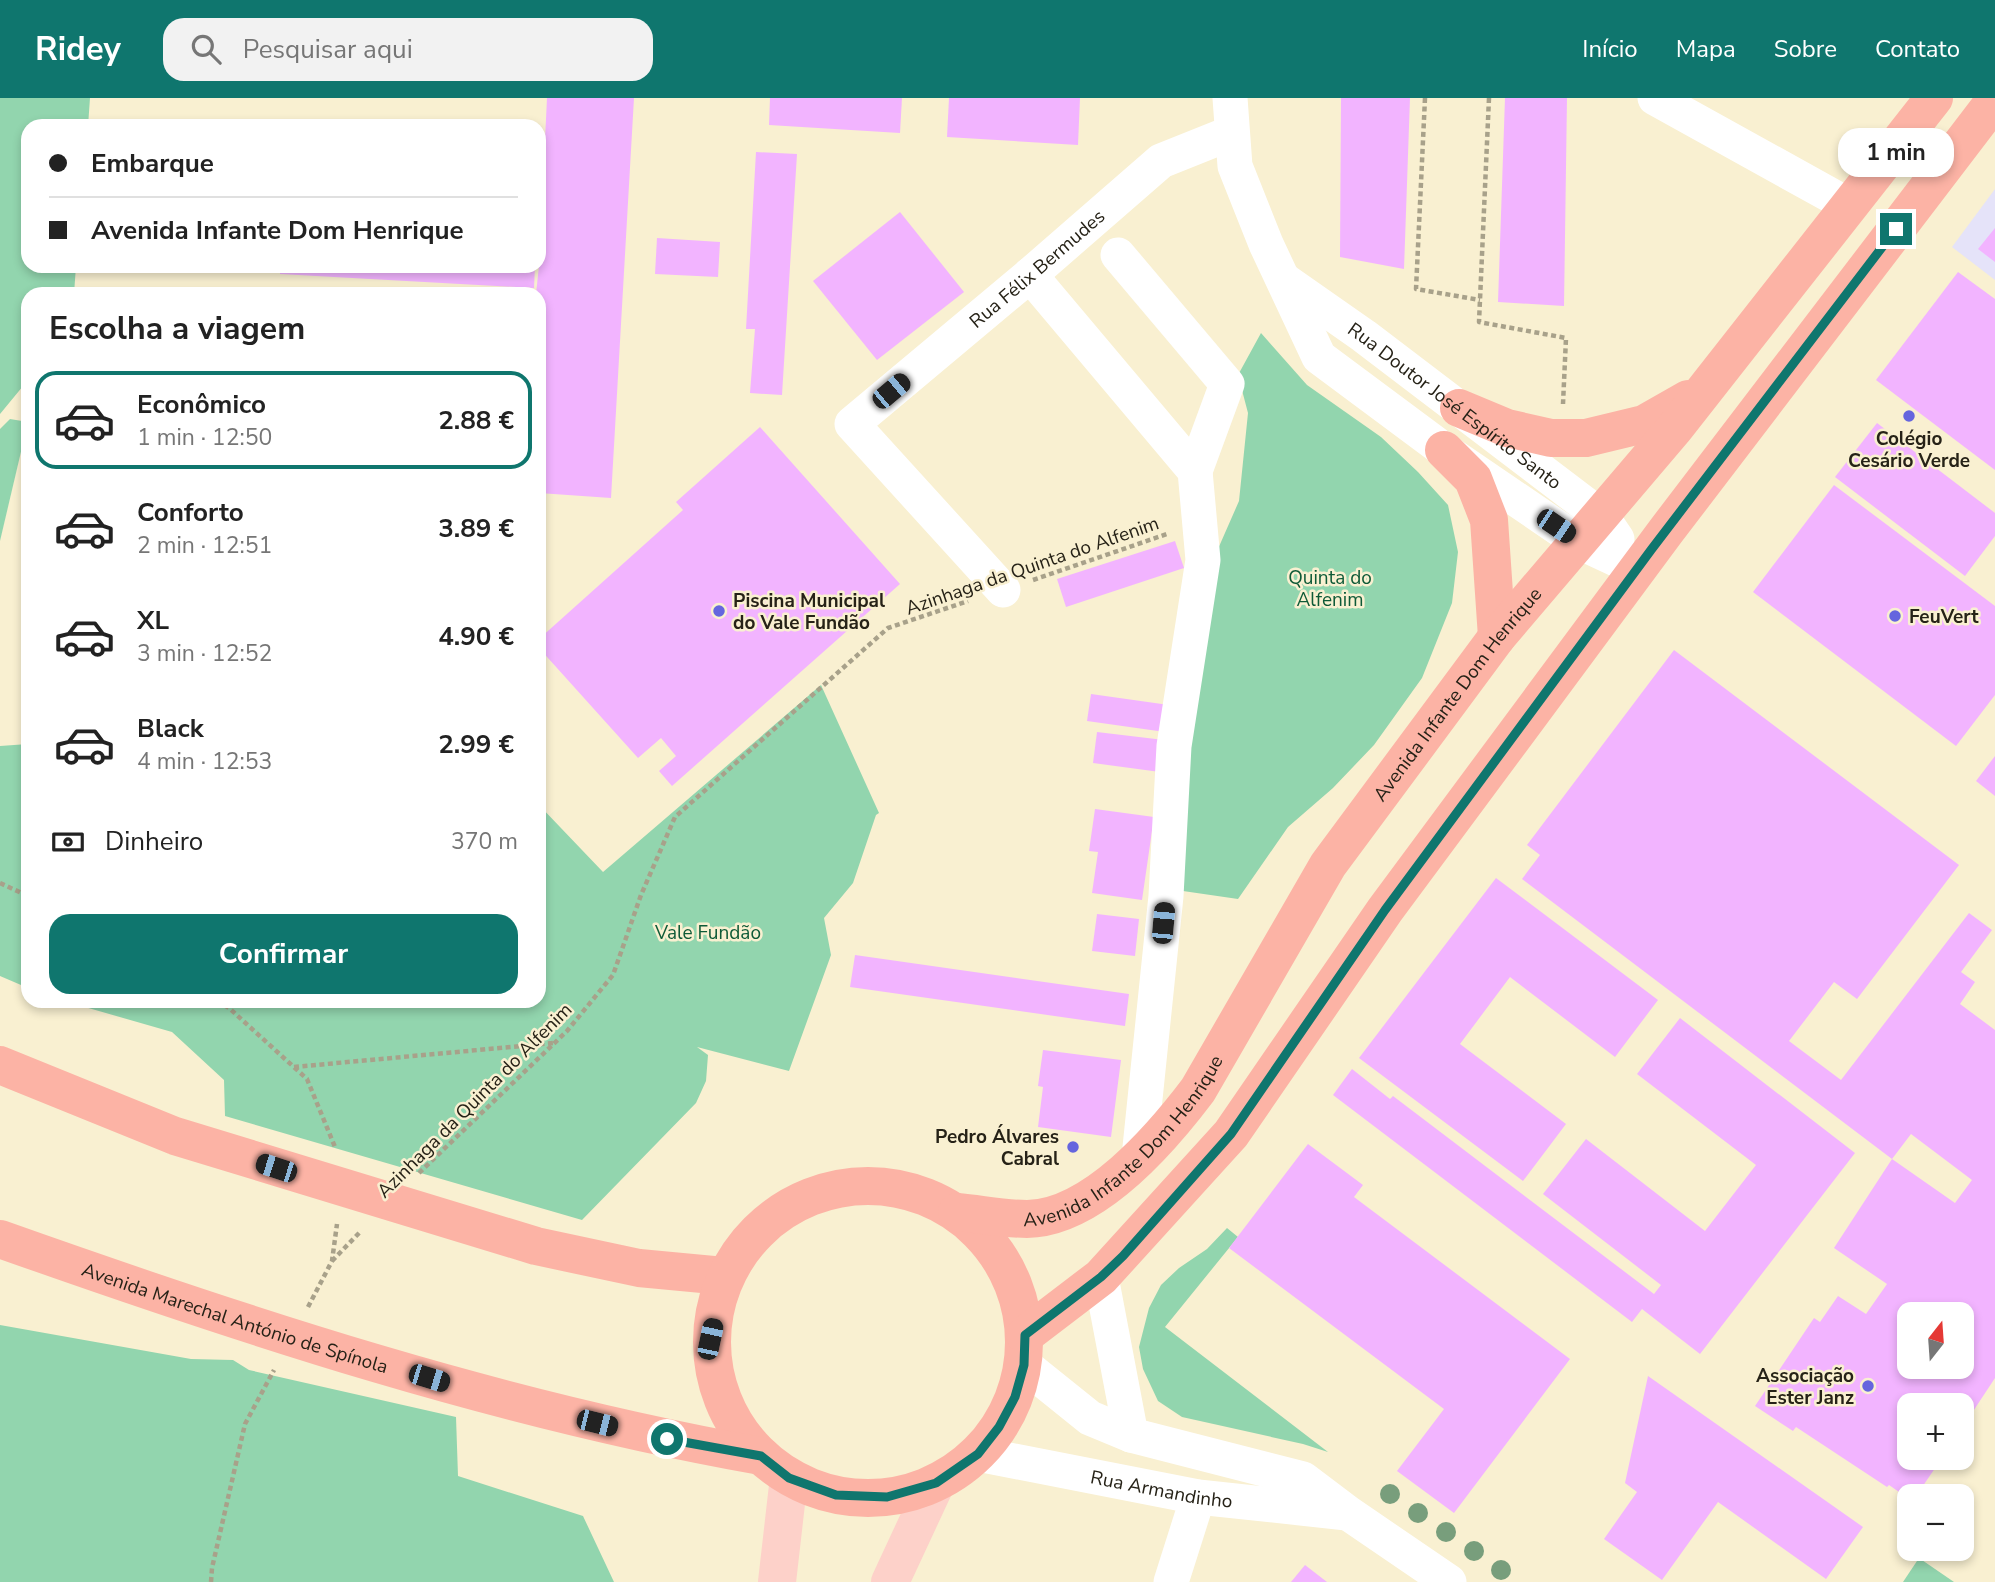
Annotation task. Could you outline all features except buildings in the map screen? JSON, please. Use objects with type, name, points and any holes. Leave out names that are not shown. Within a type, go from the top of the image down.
[{"type":"highway","name":"Avenida Infante Dom Henrique","points":[[957,1212],[1028,1219],[1062,1211],[1087,1200],[1104,1189],[1139,1157],[1181,1112],[1198,1090],[1328,865],[1497,637],[1708,387],[1934,98]]},
{"type":"highway","points":[[1024,1350],[1123,1256],[1231,1134],[1385,910],[1637,569],[1995,100]]},
{"type":"highway","points":[[1459,408],[1507,428],[1551,438],[1586,438],[1644,424],[1708,387]]},
{"type":"highway","points":[[1444,450],[1473,479],[1489,520],[1497,637]]},
{"type":"highway","points":[[0,1065],[175,1136],[536,1246],[639,1268],[724,1276]]},
{"type":"highway","points":[[775,1467],[723,1404],[710,1339],[724,1276],[765,1221],[825,1190],[894,1186],[957,1212],[992,1245],[1015,1287],[1024,1350]]},
{"type":"highway","name":"Avenida Marechal António de Spínola","points":[[0,1239],[122,1282],[501,1399],[775,1467],[836,1495],[887,1497],[936,1483],[978,1454],[999,1427],[1015,1397],[1024,1350]]},
{"type":"main road","points":[[775,1467],[777,1582]]},
{"type":"main road","points":[[890,1582],[936,1483]]},
{"type":"street","name":"Rua Doutor José Espírito Santo","points":[[1230,98],[1235,166],[1266,244],[1319,357],[1444,450],[1590,529]]},
{"type":"street","points":[[1655,98],[1850,206]]},
{"type":"street","name":"Rua Félix Bermudes","points":[[1003,590],[852,424],[1161,161],[1231,133]]},
{"type":"street","points":[[1118,256],[1227,384],[1195,471],[1203,560],[1174,746],[1166,896],[1139,1157]]},
{"type":"street","points":[[1030,275],[1195,471]]},
{"type":"street","name":"Rua Doutor José Espírito Santo","points":[[1284,280],[1459,408],[1637,569]]},
{"type":"street","points":[[1101,1277],[1131,1435]]},
{"type":"street","name":"Rua Armandinho","points":[[1024,1350],[1090,1418],[1131,1435],[1303,1479],[1449,1582]]},
{"type":"street","name":"Rua Armandinho","points":[[978,1454],[1198,1497],[1348,1513]]},
{"type":"street","points":[[1171,1582],[1198,1497]]},
{"type":"path","points":[[1425,98],[1416,289],[1480,300]]},
{"type":"path","points":[[1489,98],[1479,322],[1566,338],[1563,406]]},
{"type":"path","name":"Azinhaga da Quinta do Alfenim","points":[[411,1182],[567,1031],[614,975],[641,895],[675,817],[888,628],[1200,523]]},
{"type":"path","points":[[0,883],[21,893]]},
{"type":"path","points":[[229,1008],[307,1079],[338,1156]]},
{"type":"path","points":[[294,1067],[555,1043]]},
{"type":"path","points":[[332,1261],[337,1221]]},
{"type":"path","points":[[307,1307],[332,1261],[362,1231]]},
{"type":"path","points":[[211,1582],[245,1424],[276,1366]]},
{"type":"shaded area","points":[[1995,189],[1995,280],[1952,247]]},
{"type":"green space","points":[[0,98],[90,98],[88,119],[21,119],[21,273],[76,273],[74,287],[21,287],[21,388],[0,414]]},
{"type":"green space","name":"Quinta do Alfenim","points":[[1261,333],[1307,385],[1381,437],[1448,505],[1458,552],[1452,603],[1422,678],[1374,745],[1333,788],[1288,827],[1238,899],[1183,891],[1191,713],[1214,558],[1239,501],[1248,413],[1238,375]]},
{"type":"green space","points":[[10,419],[21,421],[21,452],[0,541],[0,429]]},
{"type":"green space","name":"Vale Fundão","points":[[821,685],[879,813],[876,815],[853,883],[824,918],[831,955],[789,1071],[697,1047],[708,1055],[706,1081],[696,1103],[582,1220],[225,1116],[224,1080],[172,1032],[88,1008],[546,1008],[546,812],[603,872]]},
{"type":"green space","points":[[21,744],[21,985],[0,976],[0,746]]},
{"type":"green space","points":[[1227,1228],[1238,1237],[1165,1327],[1328,1452],[1182,1417],[1158,1401],[1143,1369],[1139,1347],[1149,1308],[1161,1285],[1179,1268],[1207,1249]]},
{"type":"green space","points":[[0,1325],[191,1359],[233,1360],[249,1370],[456,1417],[458,1476],[583,1516],[614,1582],[0,1582]]},
{"type":"green space","points":[[1917,1561],[1923,1561],[1954,1582],[1903,1582]]},
{"type":"place","name":"Colégio Cesário Verde","points":[[1909,416]]},
{"type":"place","name":"Piscina Municipal do Vale Fundão","points":[[719,611]]},
{"type":"place","name":"FeuVert","points":[[1895,616]]},
{"type":"place","name":"Pedro Álvares Cabral","points":[[1073,1147]]},
{"type":"place","name":"Associação Ester Janz","points":[[1868,1386]]},
{"type":"route","points":[[667,1439],[761,1456],[789,1478],[836,1495],[887,1497],[936,1483],[978,1454],[999,1427],[1015,1397],[1024,1365],[1025,1335],[1101,1277],[1123,1256],[1231,1134],[1385,910],[1651,550],[1896,229]]}]
